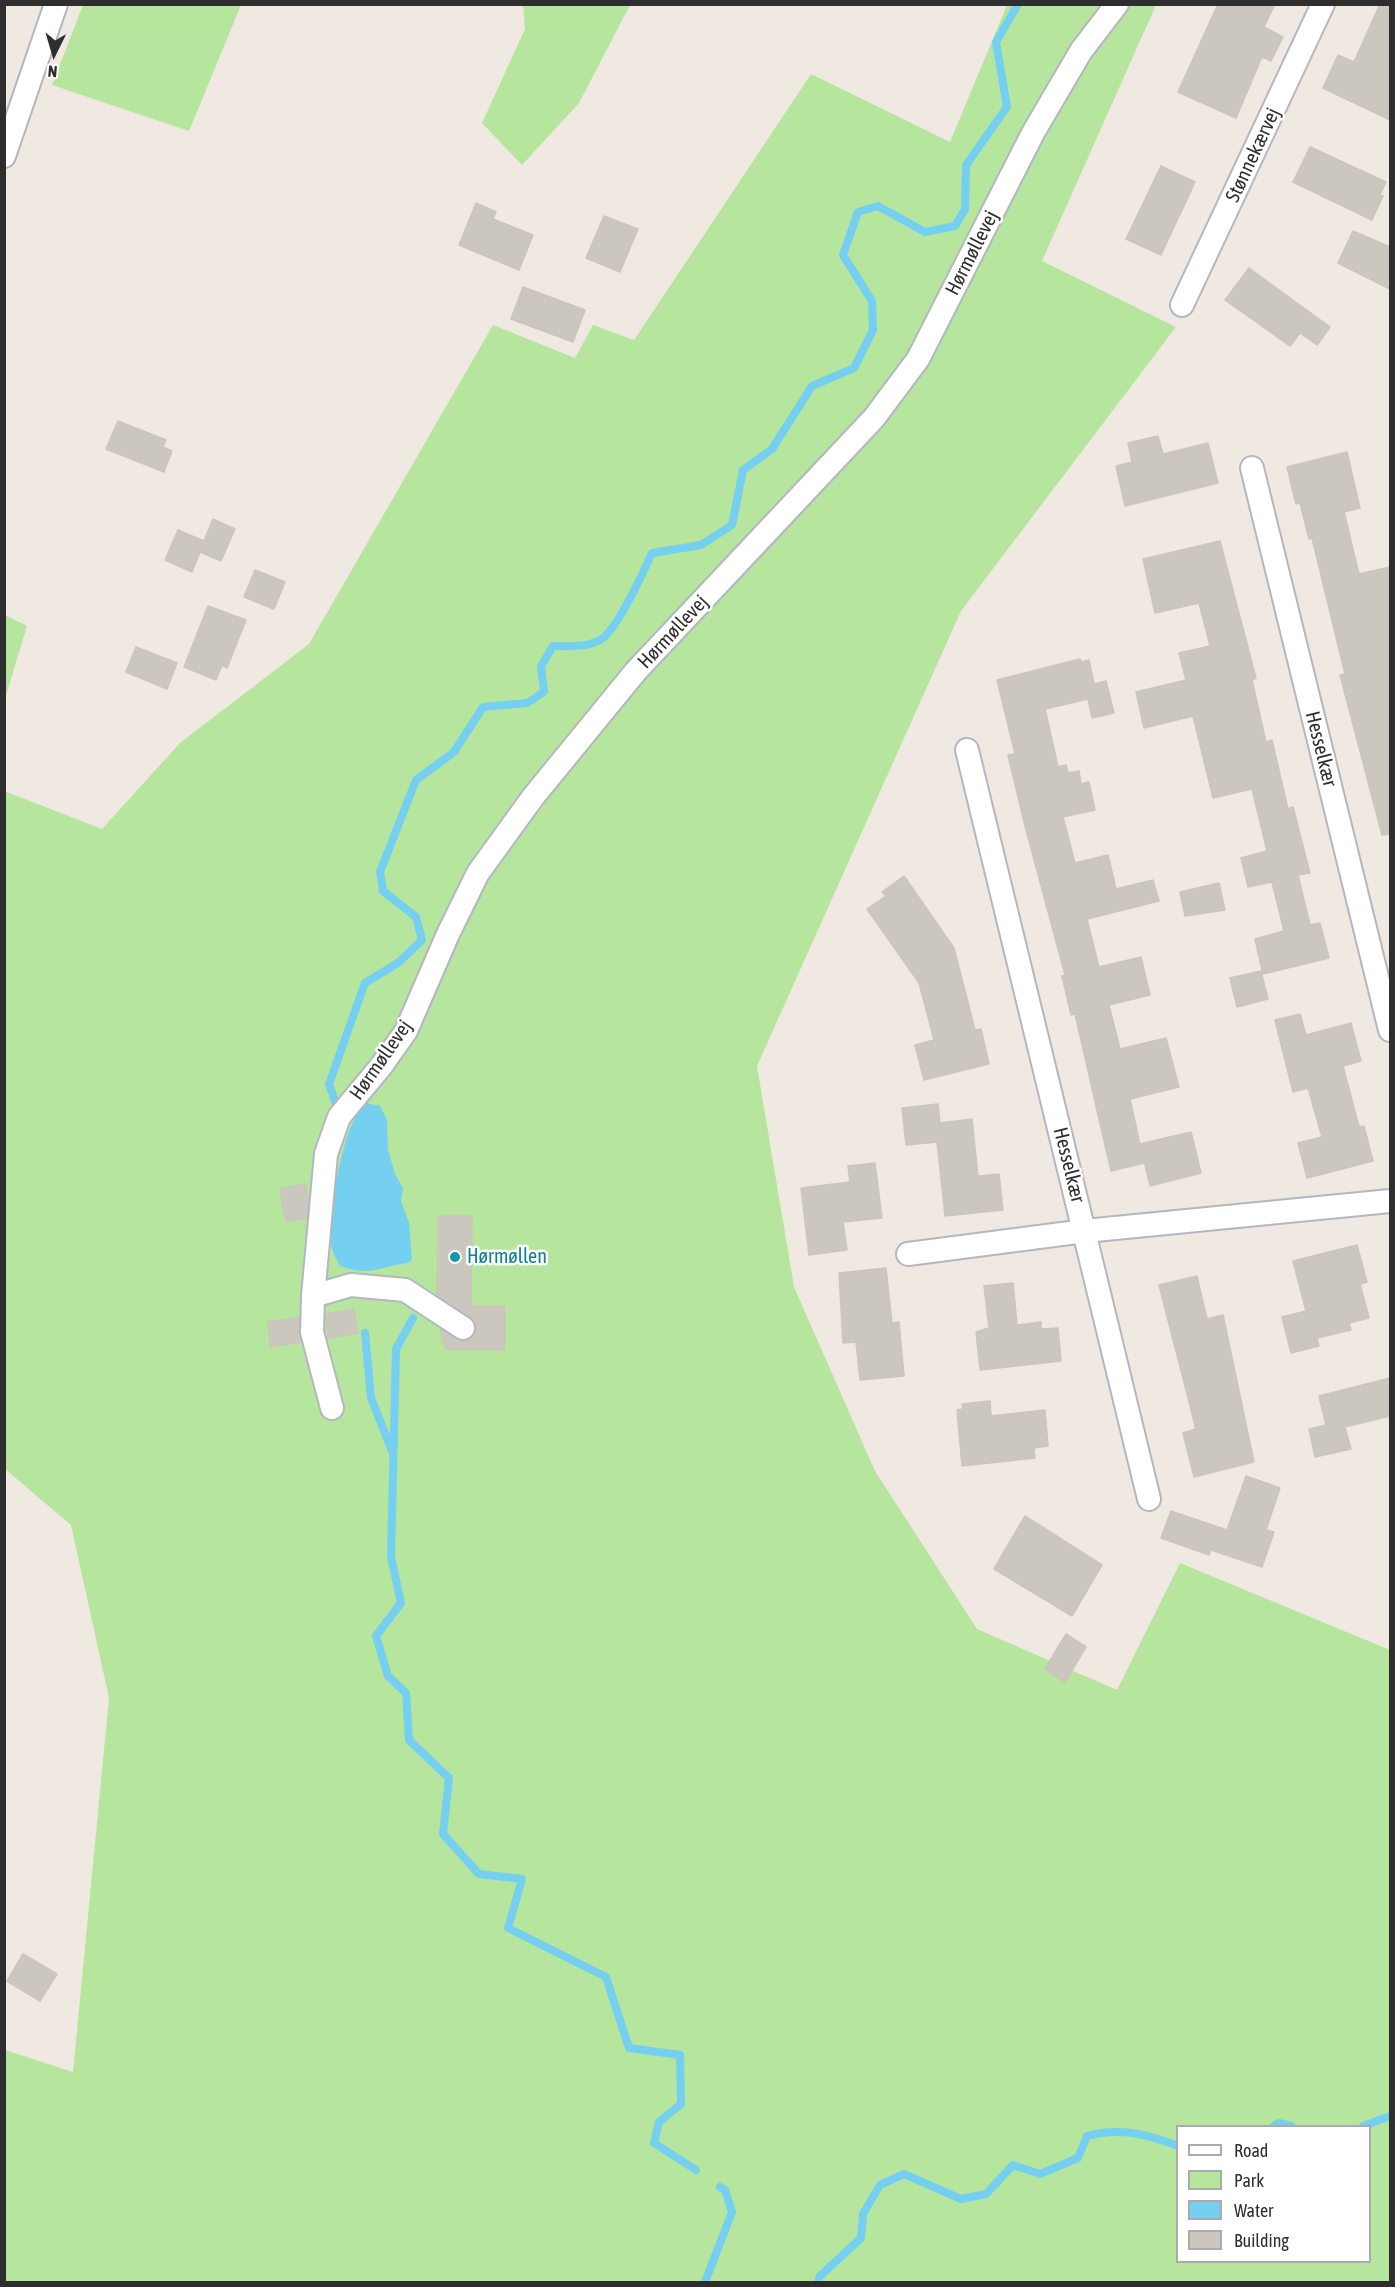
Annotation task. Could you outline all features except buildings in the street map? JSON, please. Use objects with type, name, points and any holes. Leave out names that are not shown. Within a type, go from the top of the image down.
[{"type":"street","points":[[4,156],[56,4]]},
{"type":"street","name":"Hørmøllevej","points":[[332,1408],[312,1332],[313,1296],[326,1154],[339,1117],[406,1031],[448,934],[478,873],[532,798],[636,671],[874,418],[918,359],[1033,133],[1081,51],[1117,4]]},
{"type":"street","name":"Stønnekærvej","points":[[1182,305],[1323,4]]},
{"type":"street","name":"Hesselkær","points":[[1252,468],[1390,1030]]},
{"type":"street","name":"Hesselkær","points":[[967,750],[1149,1499]]},
{"type":"street","name":"Hesselkær","points":[[908,1254],[1085,1231],[1390,1201]]},
{"type":"street","points":[[313,1296],[351,1285],[405,1290],[463,1328]]},
{"type":"green space","points":[[83,5],[241,5],[189,131],[52,85]]},
{"type":"green space","points":[[523,5],[630,5],[579,103],[522,165],[482,123],[525,29]]},
{"type":"green space","points":[[1007,5],[1156,5],[1042,261],[1176,327],[961,611],[757,1066],[794,1287],[875,1471],[977,1629],[1117,1690],[1180,1563],[1390,1650],[1390,2282],[5,2282],[5,2050],[73,2072],[109,1698],[71,1525],[5,1469],[4,791],[102,829],[180,743],[309,644],[493,325],[575,358],[593,325],[634,340],[811,74],[950,142]]},
{"type":"green space","points":[[5,615],[27,626],[5,699]]},
{"type":"water","points":[[366,1103],[380,1106],[387,1120],[388,1150],[395,1174],[403,1188],[401,1201],[409,1223],[412,1259],[408,1263],[360,1271],[340,1266],[332,1248],[331,1231],[335,1192],[344,1148],[350,1128]]},
{"type":"waterway","points":[[337,1107],[329,1084],[365,983],[398,963],[422,940],[416,917],[383,891],[380,872],[416,780],[454,752],[483,707],[527,703],[544,692],[541,666],[553,646],[585,645],[603,638],[623,611],[652,553],[701,545],[732,525],[743,470],[772,449],[812,386],[854,368],[873,330],[872,301],[843,255],[858,212],[878,206],[925,232],[955,226],[965,209],[966,165],[1007,107],[996,42],[1018,4]]},
{"type":"waterway","points":[[413,1318],[396,1349],[391,1557],[401,1603],[376,1636],[388,1676],[406,1693],[409,1740],[449,1778],[443,1834],[479,1874],[522,1879],[508,1928],[606,1977],[629,2048],[680,2055],[681,2104],[659,2122],[654,2143],[696,2170]]},
{"type":"waterway","points":[[365,1333],[371,1398],[392,1451]]},
{"type":"waterway","points":[[1366,2125],[1390,2116]]},
{"type":"waterway","points":[[1276,2125],[1279,2123],[1287,2125]]},
{"type":"waterway","points":[[818,2282],[820,2276],[861,2238],[863,2214],[880,2185],[904,2174],[961,2199],[986,2194],[1013,2165],[1040,2174],[1078,2158],[1087,2136],[1099,2133],[1133,2133],[1176,2145]]},
{"type":"waterway","points":[[705,2282],[732,2212],[725,2190],[720,2187]]},
{"type":"place","name":"Hørmøllen","points":[[455,1257]]}]
